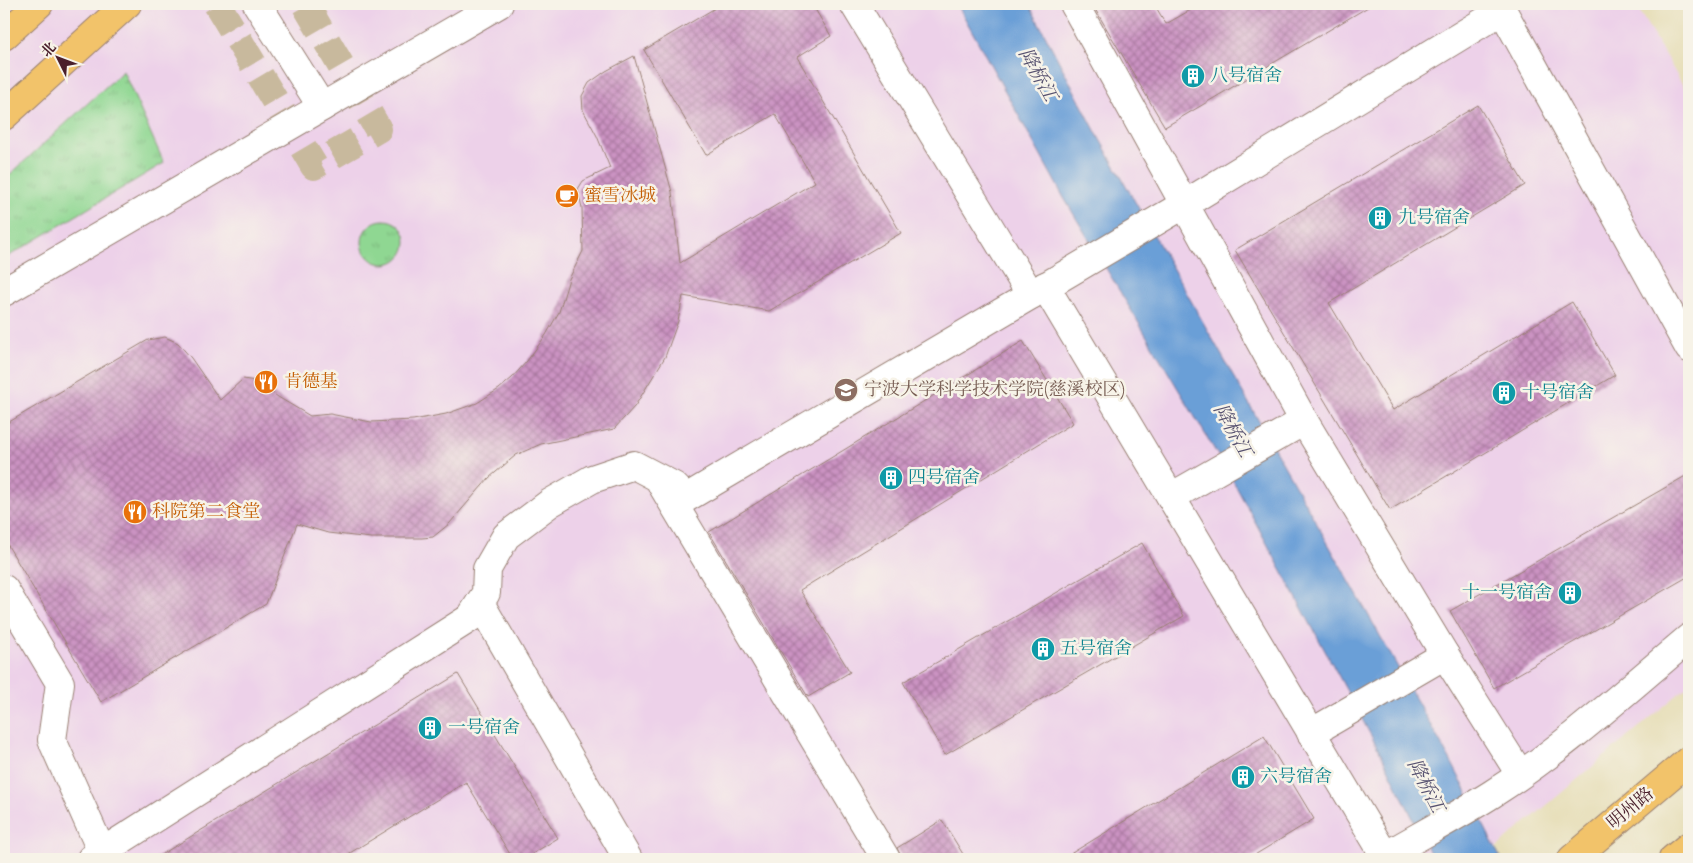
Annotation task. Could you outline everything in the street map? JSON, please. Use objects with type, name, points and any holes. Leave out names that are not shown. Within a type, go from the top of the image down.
[{"type":"main road","points":[[4,36],[39,4]]},
{"type":"main road","points":[[4,116],[127,4]]},
{"type":"main road","name":"明州路","points":[[1572,859],[1689,760]]},
{"type":"main road","points":[[1673,859],[1689,846]]},
{"type":"street","points":[[258,4],[322,107]]},
{"type":"street","points":[[4,292],[499,4]]},
{"type":"street","points":[[854,4],[1171,497],[1311,733],[1382,858],[1492,794],[1520,774],[1580,730],[1689,638]]},
{"type":"street","points":[[1074,4],[1304,421],[1445,655],[1520,774]]},
{"type":"street","points":[[4,589],[60,683],[52,740],[99,857],[470,618],[486,593],[487,569],[506,536],[550,503],[592,479],[634,465],[674,486],[686,498],[1185,204],[1501,7],[1689,348]]},
{"type":"street","points":[[1171,497],[1304,421]]},
{"type":"street","points":[[658,477],[886,859]]},
{"type":"street","points":[[480,602],[628,859]]},
{"type":"street","points":[[1311,733],[1445,655]]},
{"type":"shaded area","name":"宁波大学科学技术学院(慈溪校区)","points":[[4,4],[1635,4],[1689,96],[1689,685],[1483,859],[4,859]]},
{"type":"green space","points":[[123,71],[164,163],[4,259],[4,180]]},
{"type":"green space","points":[[380,220],[388,220],[400,226],[406,242],[400,258],[388,264],[380,264],[368,258],[362,246],[362,238],[368,226]]},
{"type":"water","name":"降桥江","points":[[957,4],[1029,4],[1098,136],[1453,765],[1501,859],[1433,859],[1382,756],[1232,479],[1064,198]]},
{"type":"building","points":[[722,4],[812,4],[831,36],[797,57],[901,233],[769,311],[683,296],[678,321],[665,357],[635,406],[614,429],[541,444],[516,455],[489,478],[449,524],[433,537],[371,538],[328,533],[297,524],[266,604],[101,702],[4,539],[4,425],[148,340],[165,337],[178,343],[191,358],[220,400],[243,379],[256,381],[310,416],[330,414],[371,422],[413,420],[446,414],[477,403],[512,378],[546,335],[559,312],[569,279],[583,251],[582,208],[578,189],[583,181],[610,168],[597,136],[583,110],[582,96],[589,83],[606,71],[634,56],[672,192],[680,263],[815,182],[775,114],[706,155],[644,50]]},
{"type":"building","name":"八号宿舍","points":[[1092,4],[1154,4],[1166,24],[1201,4],[1373,4],[1165,127]]},
{"type":"building","points":[[1478,105],[1525,185],[1329,303],[1393,410],[1572,302],[1615,375],[1390,510],[1235,250]]},
{"type":"building","name":"四号宿舍","points":[[1023,341],[1073,423],[800,590],[850,672],[808,697],[709,532]]},
{"type":"building","name":"十一号宿舍","points":[[1689,474],[1689,576],[1494,688],[1450,611]]},
{"type":"building","name":"五号宿舍","points":[[1142,543],[1184,616],[945,755],[903,682]]},
{"type":"building","name":"一号宿舍","points":[[458,674],[558,838],[524,859],[513,859],[466,782],[340,859],[154,859]]},
{"type":"building","name":"六号宿舍","points":[[1264,736],[1314,819],[1248,859],[1062,859]]},
{"type":"building","points":[[942,820],[966,859],[902,859],[897,848]]},
{"type":"tunnel","points":[[217,4],[314,166],[378,129],[305,4]]},
{"type":"place","name":"八号宿舍","points":[[1193,76]]},
{"type":"place","name":"蜜雪冰城","points":[[567,196]]},
{"type":"place","name":"九号宿舍","points":[[1380,218]]},
{"type":"place","name":"肯德基","points":[[266,382]]},
{"type":"place","name":"宁波大学科学技术学院(慈溪校区)","points":[[846,390]]},
{"type":"place","name":"十号宿舍","points":[[1504,393]]},
{"type":"place","name":"四号宿舍","points":[[891,478]]},
{"type":"place","name":"科院第二食堂","points":[[135,512]]},
{"type":"place","name":"十一号宿舍","points":[[1570,593]]},
{"type":"place","name":"五号宿舍","points":[[1043,649]]},
{"type":"place","name":"一号宿舍","points":[[430,728]]},
{"type":"place","name":"六号宿舍","points":[[1243,777]]}]
